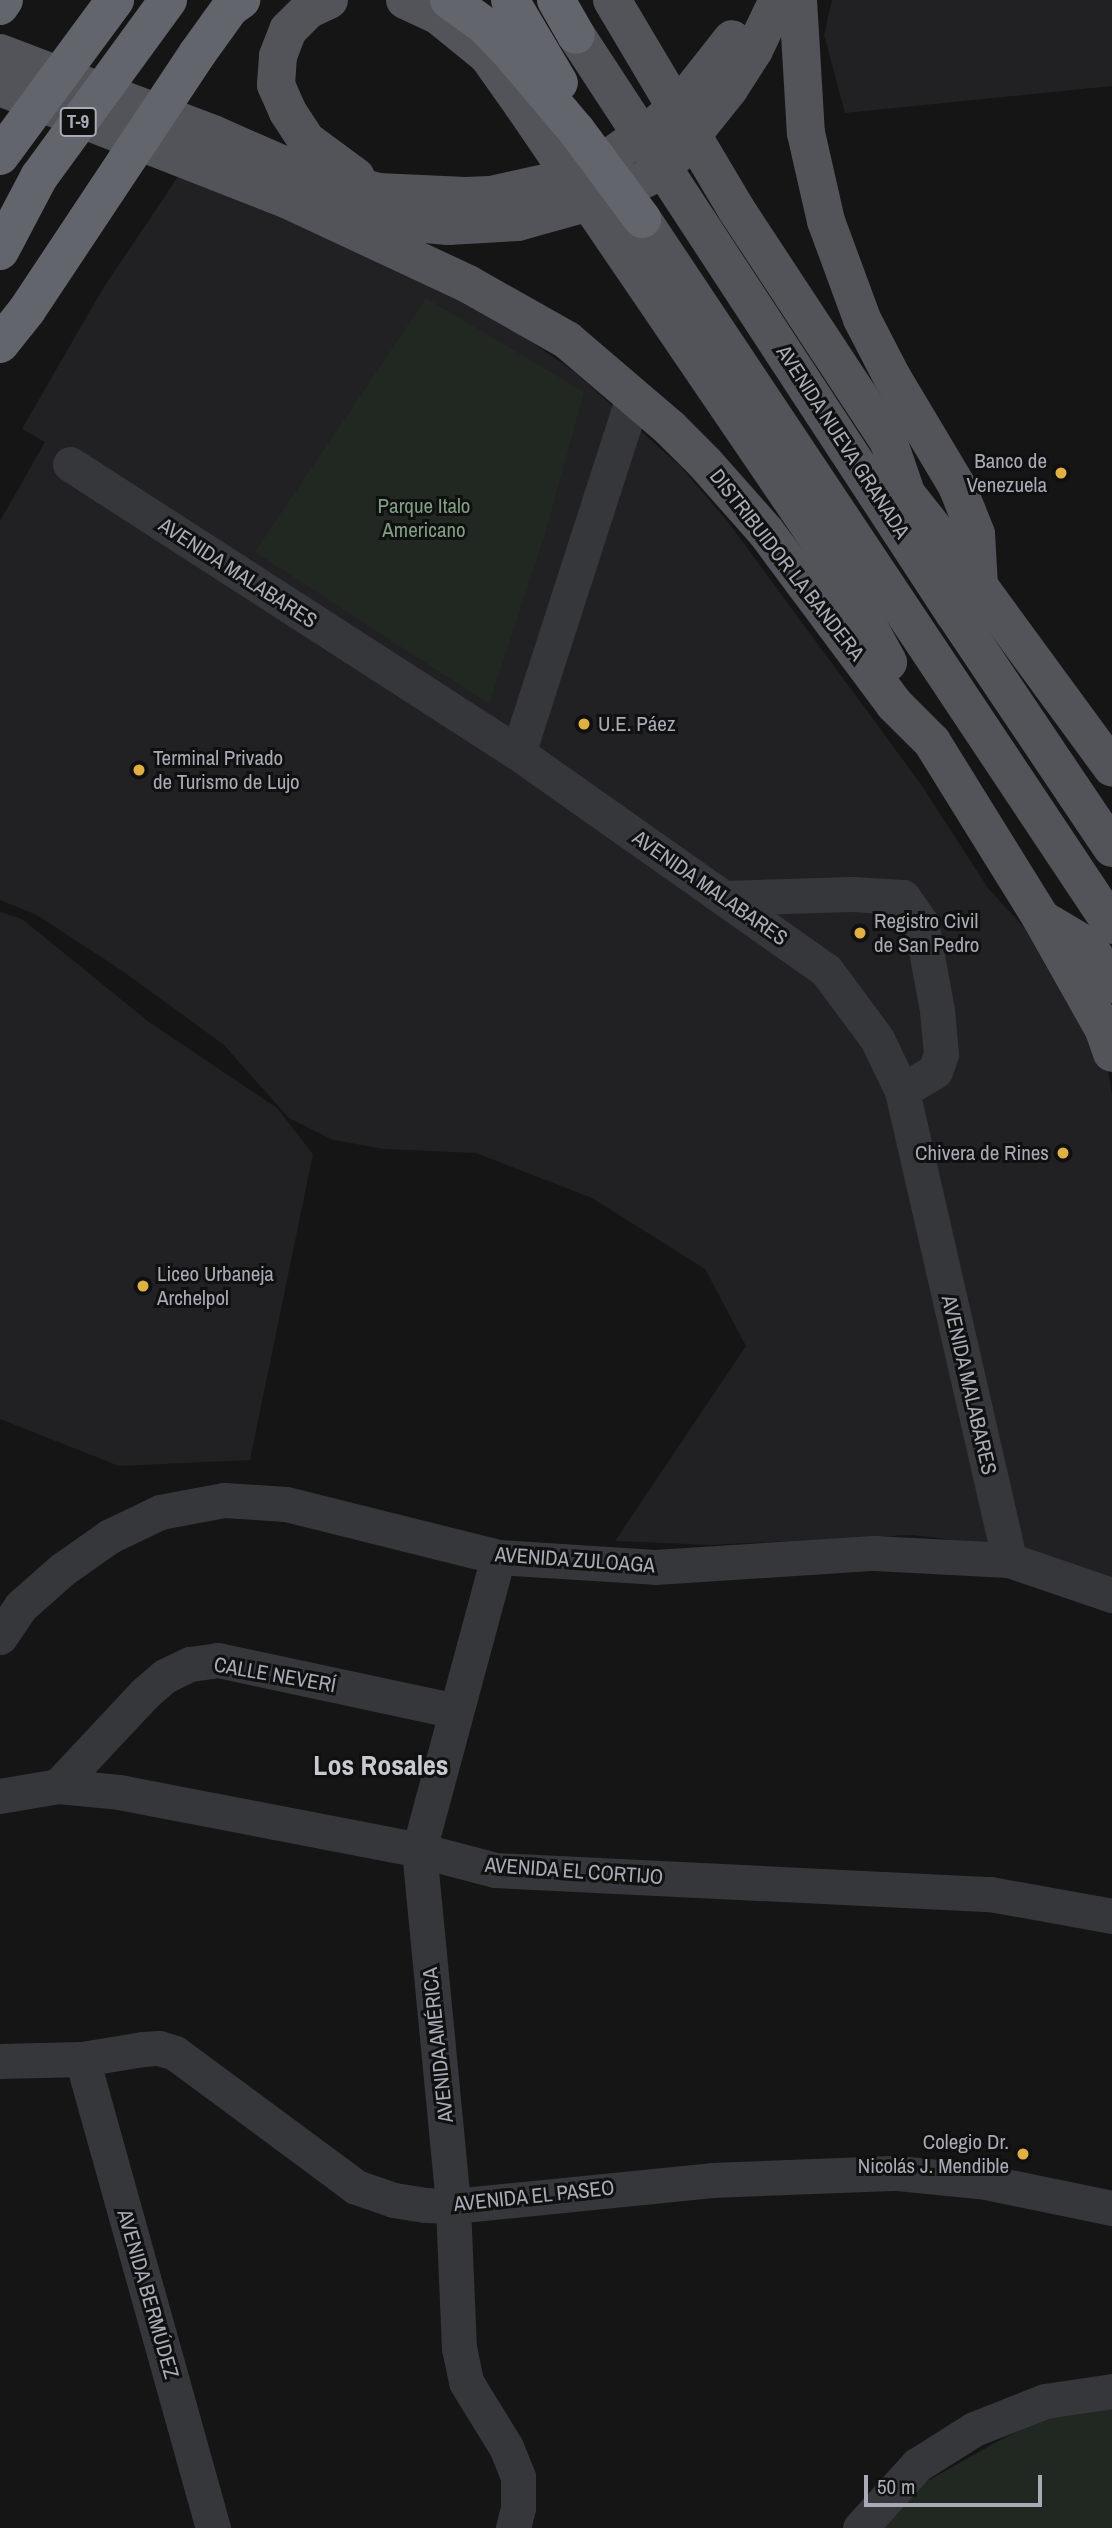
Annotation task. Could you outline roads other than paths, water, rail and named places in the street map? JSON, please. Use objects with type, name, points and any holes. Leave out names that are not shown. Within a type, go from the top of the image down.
[{"type":"highway","points":[[0,6],[4,0]]},
{"type":"highway","points":[[0,156],[115,0]]},
{"type":"highway","name":"T-9","points":[[0,251],[39,177],[168,0]]},
{"type":"highway","points":[[0,344],[27,310],[197,54],[230,8],[241,0]]},
{"type":"highway","points":[[449,0],[484,25],[510,52],[576,130],[642,219]]},
{"type":"highway","points":[[510,0],[642,219]]},
{"type":"highway","points":[[556,0],[571,17]]},
{"type":"main road","points":[[329,0],[308,10],[288,30],[278,56],[276,85],[288,112],[306,140],[378,192]]},
{"type":"main road","points":[[405,0],[439,16],[488,56],[523,104],[831,558],[932,742]]},
{"type":"main road","points":[[612,0],[736,209],[888,440],[905,491]]},
{"type":"main road","points":[[743,45],[752,0]]},
{"type":"main road","points":[[0,52],[209,151],[286,199],[404,222],[448,226],[533,203],[637,139],[661,121],[743,45],[778,0]]},
{"type":"main road","points":[[798,0],[806,133],[826,222],[862,318],[892,377],[957,486],[976,534],[979,586]]},
{"type":"main road","name":"AVENIDA NUEVA GRANADA","points":[[571,17],[954,613],[1112,848]]},
{"type":"main road","points":[[0,88],[209,151],[378,192],[466,196],[533,203]]},
{"type":"main road","name":"DISTRIBUIDOR LA BANDERA","points":[[286,199],[478,290],[567,340],[633,396],[705,463],[749,512],[894,704],[932,742],[1041,918],[1104,1030],[1112,1052]]},
{"type":"main road","name":"AVENIDA NUEVA GRANADA","points":[[642,219],[1106,915]]},
{"type":"main road","points":[[815,396],[841,415],[905,491],[979,586],[1112,768]]},
{"type":"main road","points":[[1106,915],[1105,938],[1112,953]]},
{"type":"main road","points":[[1041,918],[1089,947],[1112,984]]},
{"type":"street","points":[[518,752],[633,396]]},
{"type":"street","name":"AVENIDA MALABARES","points":[[69,464],[518,752],[826,970],[877,1039],[902,1091],[1009,1560]]},
{"type":"street","points":[[725,898],[852,894],[904,897],[921,923],[937,1010],[941,1054],[935,1071],[902,1091]]},
{"type":"street","name":"AVENIDA ZULOAGA","points":[[0,1637],[21,1606],[63,1569],[110,1536],[160,1512],[225,1500],[286,1504],[498,1557],[655,1567],[874,1553],[1009,1560],[1112,1595]]},
{"type":"street","name":"AVENIDA AMÉRICA","points":[[498,1557],[419,1850],[453,2206],[459,2348],[466,2382],[506,2447],[519,2477],[518,2508],[513,2528]]},
{"type":"street","name":"CALLE NEVERÍ","points":[[58,1786],[144,1694],[165,1676],[190,1664],[218,1660],[456,1711]]},
{"type":"street","name":"AVENIDA EL CORTIJO","points":[[0,1796],[58,1786],[119,1791],[419,1850],[495,1870],[990,1894],[1112,1916]]},
{"type":"street","name":"AVENIDA EL PASEO","points":[[0,2061],[82,2059],[143,2049],[175,2053],[356,2187],[394,2200],[453,2206],[712,2180],[898,2173],[986,2182],[1112,2208]]},
{"type":"street","name":"AVENIDA BERMÚDEZ","points":[[82,2059],[213,2528]]},
{"type":"street","points":[[860,2528],[916,2465],[974,2429],[1045,2401],[1112,2392]]},
{"type":"place","name":"Banco de Venezuela","points":[[1061,473]]},
{"type":"place","name":"U.E. Páez","points":[[584,724]]},
{"type":"place","name":"Terminal Privado de Turismo de Lujo","points":[[139,770]]},
{"type":"place","name":"Registro Civil de San Pedro","points":[[860,933]]},
{"type":"place","name":"Chivera de Rines","points":[[1063,1153]]},
{"type":"place","name":"Liceo Urbaneja Archelpol","points":[[143,1286]]},
{"type":"place","name":"Colegio Dr. Nicolás J. Mendible","points":[[1023,2154]]},
{"type":"district","name":"Los Rosales","points":[[381,1765]]},
{"type":"park label","name":"Parque Italo Americano","points":[[424,518]]}]
